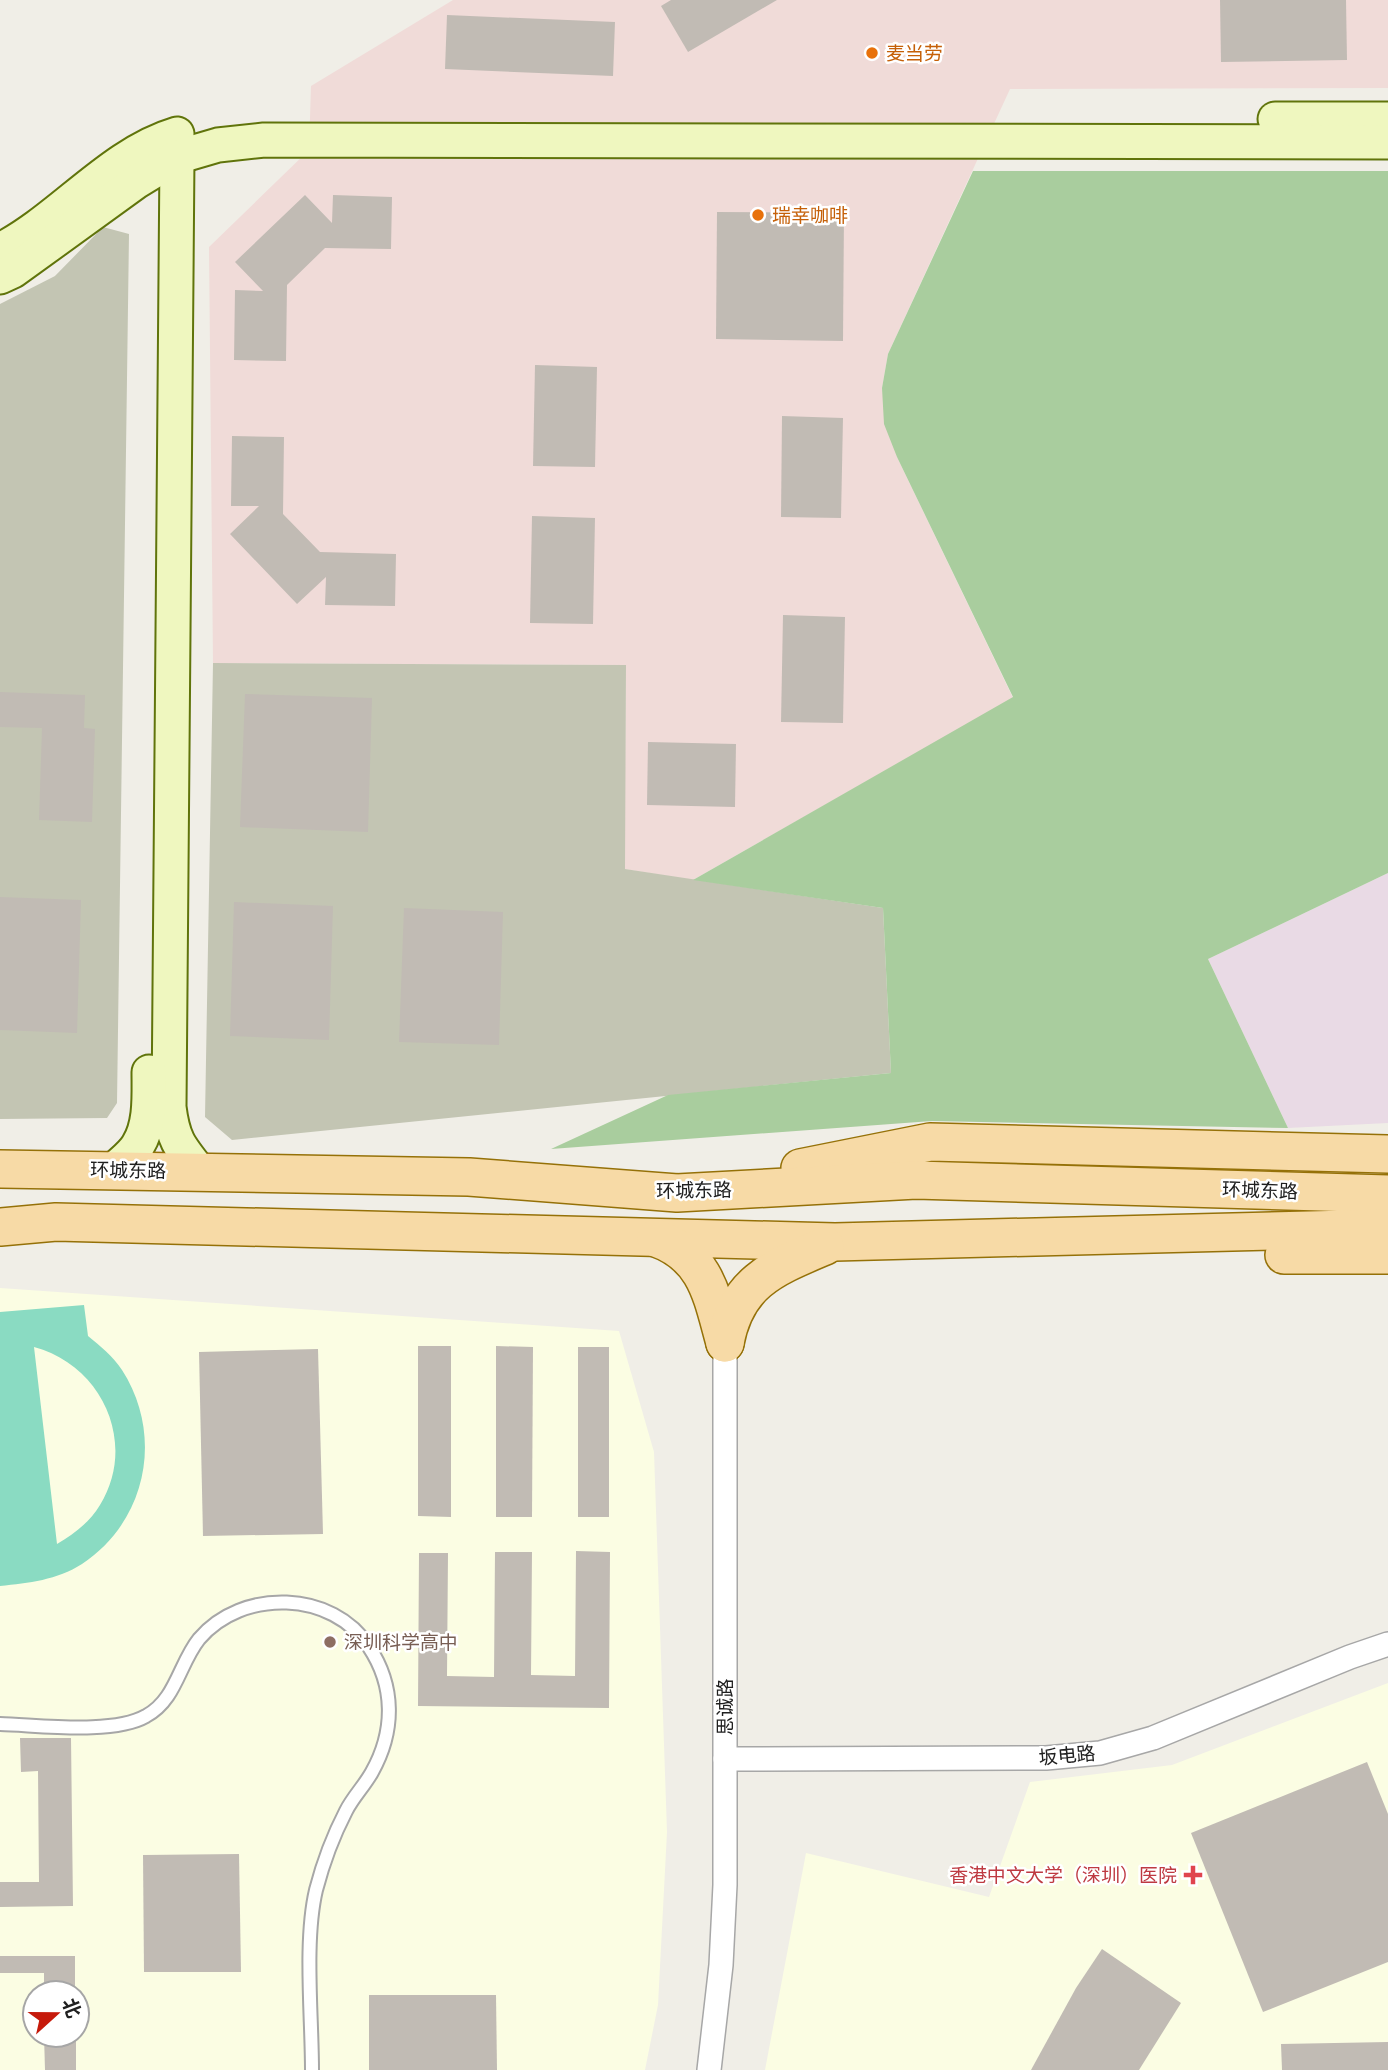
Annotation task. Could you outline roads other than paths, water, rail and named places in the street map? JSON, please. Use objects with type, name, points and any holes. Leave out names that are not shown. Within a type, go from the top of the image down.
[{"type":"main road","points":[[677,1193],[930,1142],[1388,1154]]},
{"type":"main road","name":"环城东路","points":[[0,1169],[469,1177],[677,1193],[916,1180],[1388,1194]]},
{"type":"main road","name":"环城东路","points":[[0,1227],[56,1222],[835,1242],[1388,1228]]},
{"type":"main road","points":[[656,1238],[680,1249],[699,1268],[710,1292],[725,1343]]},
{"type":"main road","points":[[725,1343],[727,1330],[738,1304],[756,1282],[780,1265],[835,1242],[913,1250],[1388,1255]]},
{"type":"street","points":[[0,277],[13,271],[164,152],[215,122],[262,118],[1388,119]]},
{"type":"street","points":[[0,250],[128,158],[264,140],[1388,142]]},
{"type":"street","points":[[114,1170],[138,1146],[149,1106],[164,152]]},
{"type":"street","points":[[164,152],[169,1107],[177,1144],[199,1171]]},
{"type":"street","name":"思诚路","points":[[709,2070],[722,1939],[725,1343]]},
{"type":"street","name":"坂电路","points":[[725,1759],[1046,1758],[1100,1753],[1153,1738],[1388,1644]]},
{"type":"lane","points":[[0,1724],[106,1727],[128,1724],[148,1716],[165,1701],[185,1660],[200,1638],[220,1620],[258,1605],[272,1602],[299,1603],[325,1611],[349,1625],[368,1644],[382,1668],[389,1694],[390,1722],[384,1748],[372,1773],[347,1810],[328,1850],[316,1893],[310,1937],[312,2070]]},
{"type":"place","name":"麦当劳","points":[[872,53]]},
{"type":"place","name":"瑞幸咖啡","points":[[758,215]]},
{"type":"place","name":"深圳科学高中","points":[[330,1642]]},
{"type":"place","name":"香港中文大学（深圳）医院","points":[[1193,1875]]}]
